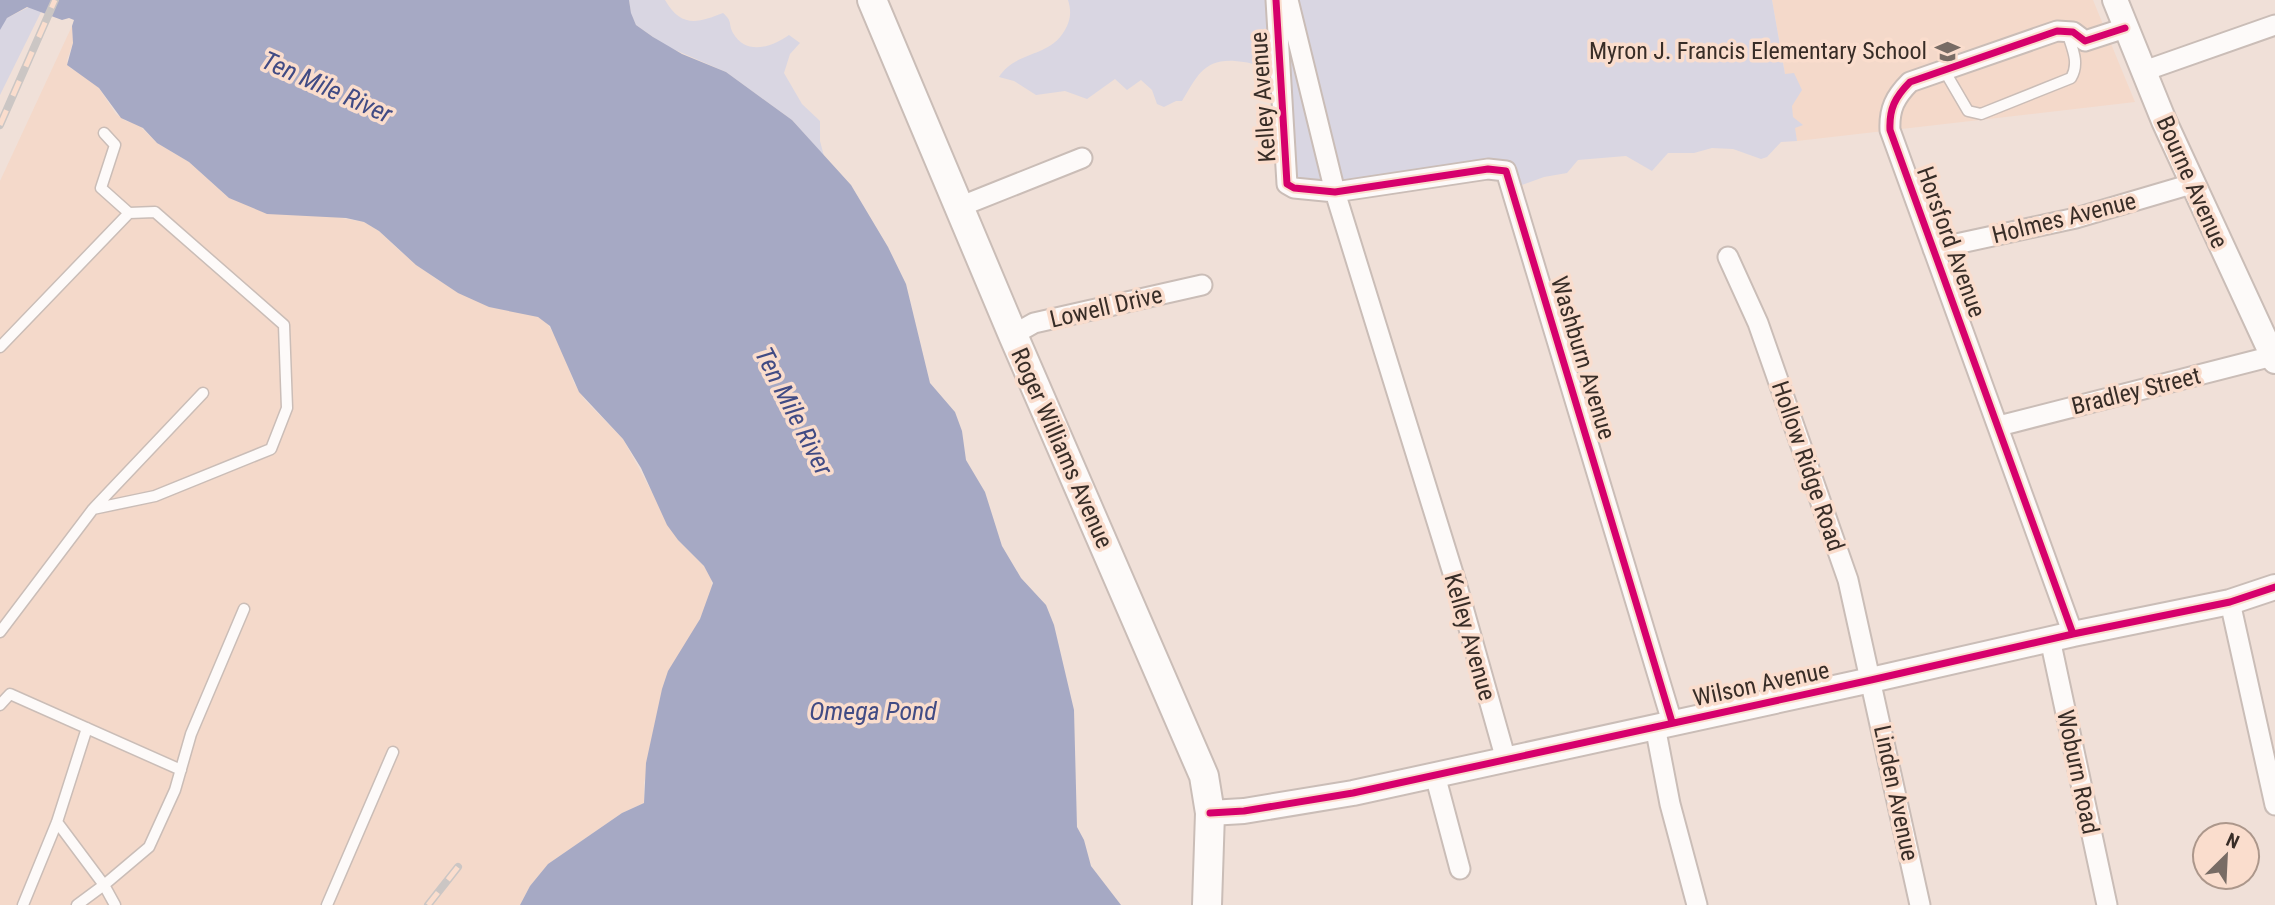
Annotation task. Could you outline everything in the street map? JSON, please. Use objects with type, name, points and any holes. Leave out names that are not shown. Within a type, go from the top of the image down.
[{"type":"main road","name":"Roger Williams Avenue","points":[[872,0],[1013,335],[1193,746],[1204,776],[1210,813],[1207,905]]},
{"type":"street","name":"Kelley Avenue","points":[[1276,0],[1287,184],[1294,188],[1335,192]]},
{"type":"street","name":"Kelley Avenue","points":[[1288,0],[1335,192],[1457,586],[1506,760]]},
{"type":"street","name":"Bourne Avenue","points":[[2115,0],[2164,121],[2274,359]]},
{"type":"street","points":[[2144,71],[2275,25]]},
{"type":"street","name":"Horsford Avenue","points":[[2062,636],[1999,426],[1890,130],[1889,118],[1898,94],[1910,82],[2057,31],[2073,33],[2085,41],[2125,28]]},
{"type":"street","points":[[959,207],[1082,158]]},
{"type":"street","name":"Washburn Avenue","points":[[1335,192],[1488,169],[1506,171],[1664,724],[1670,804],[1698,905]]},
{"type":"street","name":"Holmes Avenue","points":[[1933,249],[2076,218],[2194,183]]},
{"type":"street","name":"Hollow Ridge Road","points":[[1728,257],[1758,323],[1848,580],[1871,681]]},
{"type":"street","name":"Lowell Drive","points":[[1013,335],[1034,323],[1202,285]]},
{"type":"street","name":"Bradley Street","points":[[1999,426],[2274,359]]},
{"type":"street","name":"Wilson Avenue","points":[[1210,813],[1244,811],[1353,793],[1871,681],[2062,636],[2230,602],[2275,587]]},
{"type":"street","points":[[2230,602],[2275,805]]},
{"type":"street","name":"Woburn Road","points":[[2062,636],[2107,905]]},
{"type":"street","name":"Linden Avenue","points":[[1871,681],[1920,905]]},
{"type":"street","points":[[1435,775],[1460,869]]},
{"type":"lane","points":[[1944,70],[1968,111],[1981,114],[2071,78],[2076,61],[2067,32]]},
{"type":"lane","points":[[104,133],[115,145],[101,188],[129,213]]},
{"type":"lane","points":[[0,347],[129,213],[155,212],[284,325],[287,408],[271,449],[155,496],[93,509]]},
{"type":"lane","points":[[0,632],[93,509],[203,393]]},
{"type":"lane","points":[[77,905],[149,847],[175,790],[191,734],[244,609]]},
{"type":"lane","points":[[0,705],[10,694],[181,770]]},
{"type":"lane","points":[[23,905],[57,822],[87,728]]},
{"type":"lane","points":[[327,905],[393,752]]},
{"type":"lane","points":[[57,822],[104,885],[115,905]]},
{"type":"shaded area","points":[[629,0],[665,0],[677,15],[691,21],[723,13],[738,40],[752,47],[767,46],[789,35],[800,43],[790,54],[784,73],[802,104],[820,121],[820,141],[824,156],[792,120],[726,72],[666,46],[636,25]]},
{"type":"shaded area","points":[[1068,0],[1772,0],[1785,74],[1794,73],[1802,90],[1792,106],[1793,117],[1803,125],[1795,128],[1797,141],[1781,142],[1767,157],[1761,159],[1733,149],[1712,148],[1694,153],[1668,153],[1652,171],[1626,156],[1578,160],[1567,173],[1544,177],[1508,190],[1496,175],[1368,187],[1290,182],[1279,64],[1265,72],[1247,63],[1215,63],[1202,71],[1182,101],[1164,107],[1157,104],[1152,90],[1141,80],[1127,90],[1115,79],[1087,99],[1065,91],[1036,95],[1014,81],[999,77],[1015,62],[1044,49],[1061,37],[1069,20]]},
{"type":"shaded area","name":"Myron J. Francis Elementary School","points":[[1772,0],[2093,0],[2135,102],[1797,141]]},
{"type":"shaded area","points":[[31,6],[42,10],[0,95],[0,26],[7,18]]},
{"type":"shaded area","points":[[72,26],[73,43],[67,60],[70,68],[87,77],[99,88],[116,114],[126,121],[138,124],[157,143],[189,162],[229,198],[364,222],[379,231],[436,279],[489,307],[530,314],[545,320],[559,342],[574,383],[585,400],[623,439],[678,540],[704,566],[711,578],[709,598],[693,634],[644,782],[644,803],[622,813],[548,864],[530,886],[520,905],[0,905],[0,181]]},
{"type":"water","name":"Omega Pond","points":[[0,0],[629,0],[636,25],[682,54],[726,72],[792,120],[851,185],[888,247],[906,284],[930,383],[955,412],[962,431],[966,460],[985,492],[1002,546],[1021,578],[1046,605],[1054,625],[1074,710],[1077,827],[1084,840],[1091,866],[1121,905],[520,905],[530,886],[548,864],[622,813],[644,803],[646,763],[662,689],[668,671],[700,619],[713,583],[704,566],[667,525],[641,468],[623,439],[579,392],[550,326],[538,317],[489,307],[458,293],[416,265],[379,231],[364,222],[346,218],[267,214],[229,198],[189,162],[157,143],[143,128],[121,118],[99,88],[67,65],[73,43],[74,20],[62,20],[27,7],[7,18],[0,30]]},
{"type":"railway","points":[[0,125],[55,0]]},
{"type":"railway","points":[[428,905],[458,867]]},
{"type":"cycle path","points":[[1276,0],[1287,184],[1294,188],[1335,192],[1488,169],[1506,171],[1672,722]]},
{"type":"cycle path","points":[[2073,634],[1890,130],[1890,123],[1894,104],[1910,82],[2057,31],[2073,32],[2085,41],[2125,28]]},
{"type":"cycle path","points":[[1210,813],[1244,811],[1353,793],[2073,634],[2230,602],[2275,587]]},
{"type":"place","name":"Myron J. Francis Elementary School","points":[[1947,51]]},
{"type":"water label","name":"Ten Mile River","points":[[327,87]]},
{"type":"water label","name":"Ten Mile River","points":[[794,411]]}]
